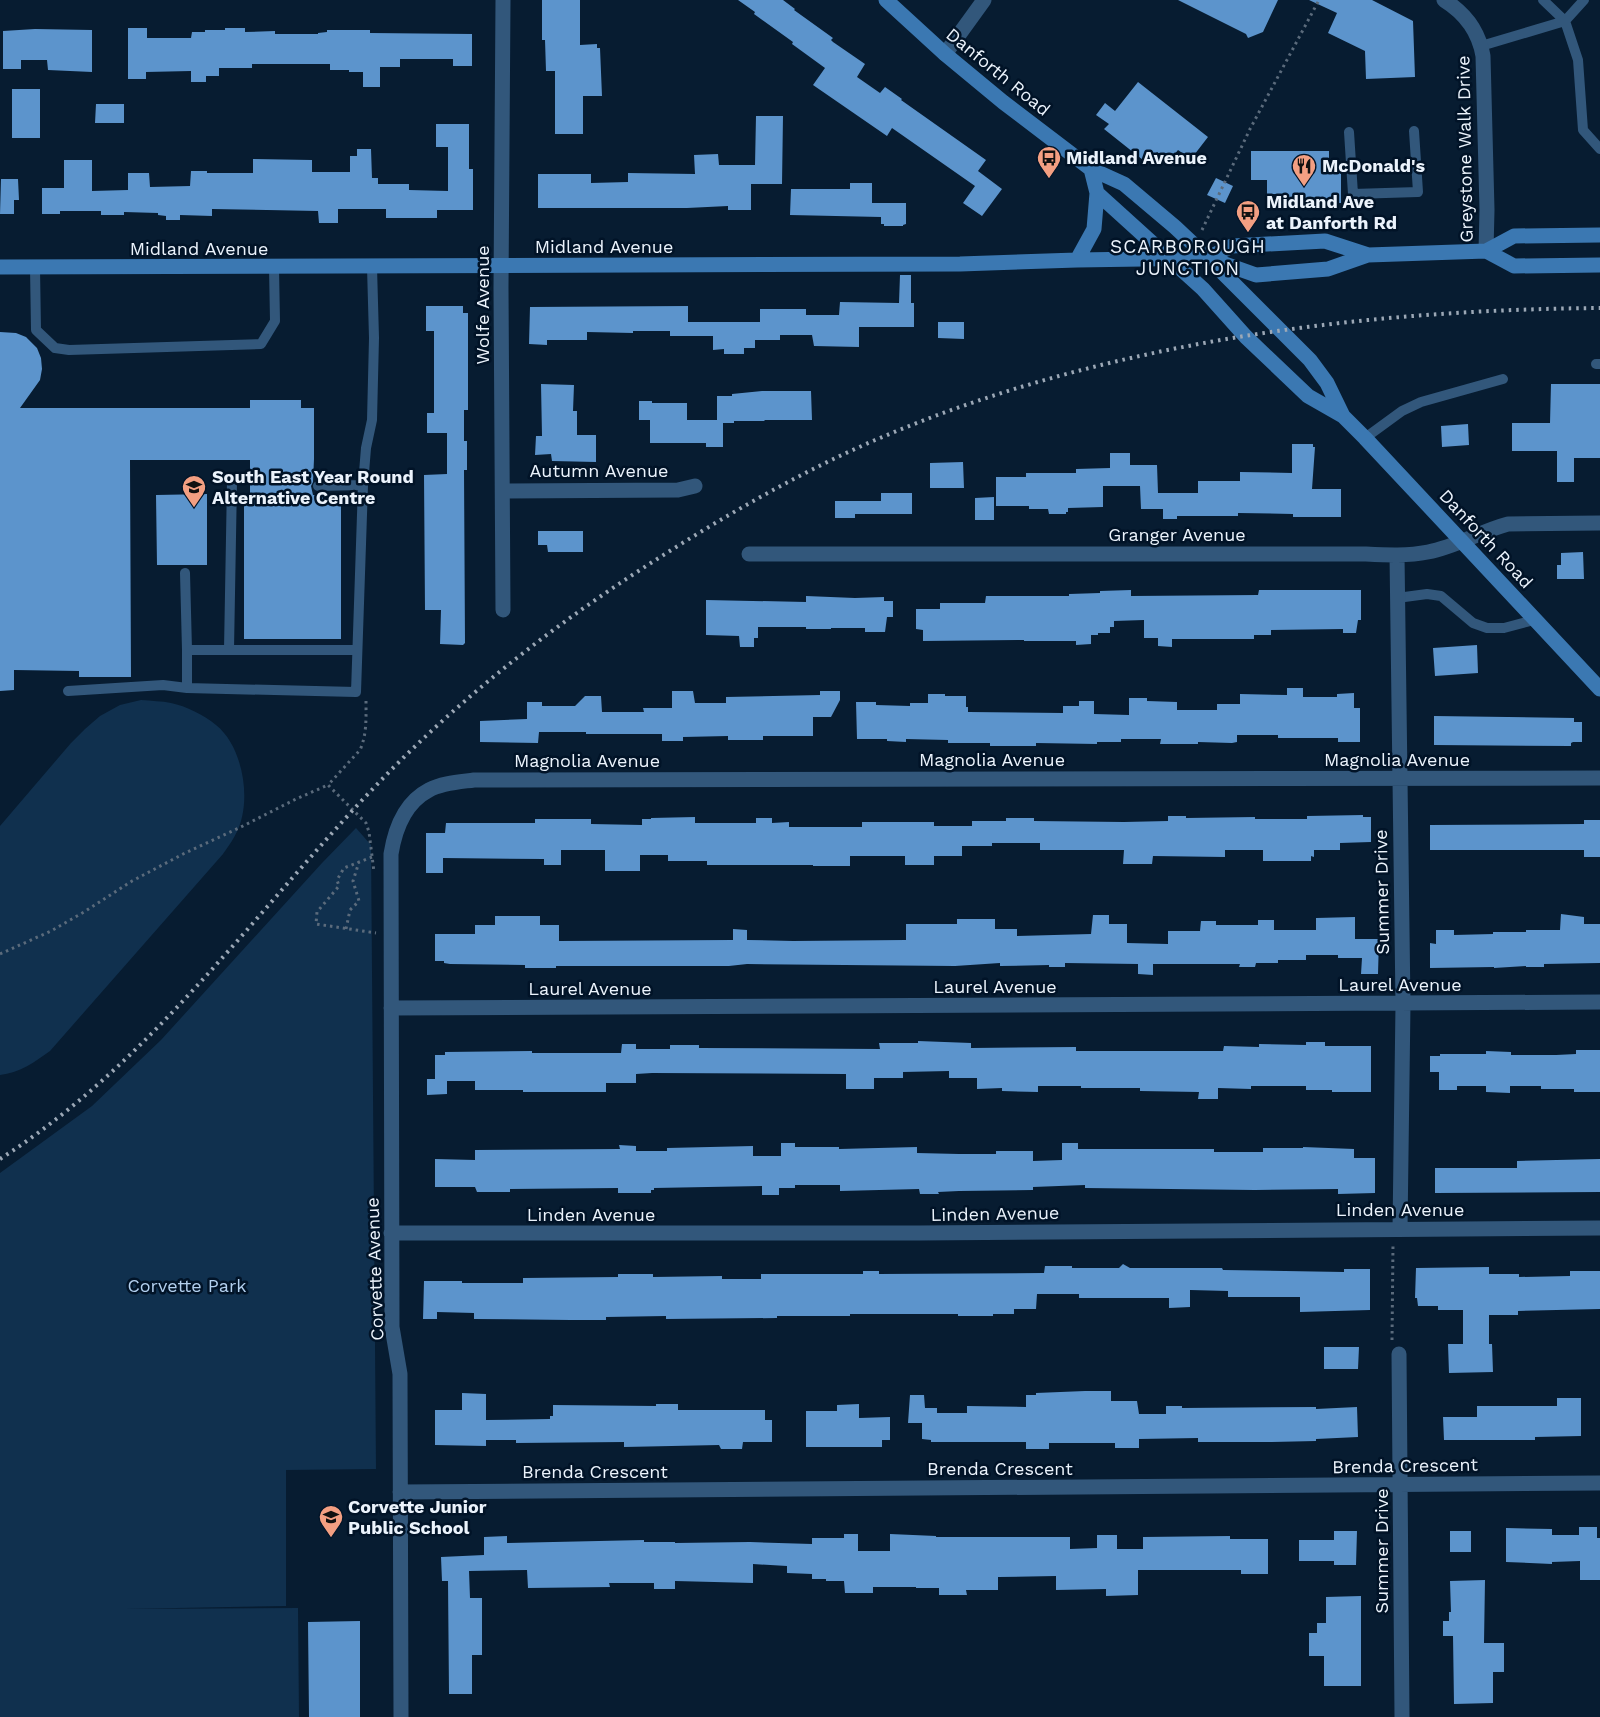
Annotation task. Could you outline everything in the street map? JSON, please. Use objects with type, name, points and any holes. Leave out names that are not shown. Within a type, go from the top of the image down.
[{"type":"main road","name":"Danforth Road","points":[[886,0],[944,54],[1090,170],[1124,184],[1208,258],[1310,360],[1327,383],[1343,416]]},
{"type":"main road","points":[[1077,260],[1094,229],[1097,193],[1090,170]]},
{"type":"main road","name":"Danforth Road","points":[[1097,193],[1203,289],[1246,337],[1308,396],[1343,416],[1534,620],[1599,686]]},
{"type":"main road","name":"Midland Avenue","points":[[0,267],[960,264],[1208,258],[1256,275],[1328,269],[1368,255],[1486,251],[1514,236],[1600,235]]},
{"type":"main road","name":"Midland Avenue","points":[[1208,258],[1232,246],[1325,241],[1368,255]]},
{"type":"main road","points":[[1486,251],[1514,266],[1600,265]]},
{"type":"street","name":"Wolfe Avenue","points":[[503,0],[503,610]]},
{"type":"street","points":[[944,54],[984,0]]},
{"type":"street","name":"Greystone Walk Drive","points":[[1444,0],[1455,7],[1468,20],[1481,46],[1484,69],[1486,251]]},
{"type":"street","name":"Autumn Avenue","points":[[502,491],[678,490],[695,486]]},
{"type":"street","name":"Granger Avenue","points":[[749,554],[1396,555],[1429,552],[1508,524],[1600,523]]},
{"type":"street","name":"Summer Drive","points":[[1396,555],[1402,1004],[1400,1229]]},
{"type":"street","name":"Magnolia Avenue","points":[[399,820],[408,808],[428,790],[451,783],[474,780],[1600,778]]},
{"type":"street","name":"Corvette Avenue","points":[[399,820],[391,854],[391,1233],[392,1327],[400,1374],[400,1717]]},
{"type":"street","name":"Laurel Avenue","points":[[391,1008],[1600,1002]]},
{"type":"street","name":"Linden Avenue","points":[[391,1233],[909,1233],[1600,1228]]},
{"type":"street","name":"Summer Drive","points":[[1399,1354],[1402,1717]]},
{"type":"street","name":"Brenda Crescent","points":[[400,1492],[1600,1483]]},
{"type":"lane","points":[[1543,0],[1565,21],[1578,60],[1583,130],[1600,149]]},
{"type":"lane","points":[[1481,46],[1565,21],[1584,0]]},
{"type":"lane","points":[[1349,132],[1353,194],[1418,192],[1414,131]]},
{"type":"lane","points":[[35,268],[36,330],[55,348],[69,350],[261,344],[275,321],[274,267]]},
{"type":"lane","points":[[68,691],[162,685],[187,688],[356,692],[363,485],[366,448],[372,420],[374,338],[372,267]]},
{"type":"lane","points":[[1365,438],[1402,411],[1421,402],[1503,379]]},
{"type":"lane","points":[[229,650],[232,481]]},
{"type":"lane","points":[[318,486],[363,485]]},
{"type":"lane","points":[[185,573],[187,688]]},
{"type":"lane","points":[[1398,598],[1427,594],[1441,596],[1473,623],[1487,628],[1504,628],[1534,620]]},
{"type":"lane","points":[[187,650],[357,650]]},
{"type":"path","points":[[1202,230],[1250,129],[1318,0]]},
{"type":"path","points":[[0,954],[51,931],[132,881],[184,853],[296,799],[328,786],[360,750],[363,743],[366,724],[366,700],[363,688],[356,682]]},
{"type":"path","points":[[328,786],[366,823],[369,832],[374,879]]},
{"type":"path","points":[[372,857],[344,868],[337,880],[339,886],[317,912],[316,924],[376,933]]},
{"type":"path","points":[[346,929],[350,910],[359,901],[353,881],[359,862]]},
{"type":"path","points":[[1399,1354],[1392,1342],[1392,1332],[1393,1245],[1400,1229]]},
{"type":"green space","points":[[141,700],[177,704],[200,714],[224,733],[237,755],[241,767],[244,806],[239,827],[223,854],[50,1051],[33,1063],[0,1075],[0,826],[85,729],[100,716],[120,705]]},
{"type":"green space","name":"Corvette Park","points":[[356,828],[371,845],[376,1469],[286,1470],[286,1606],[124,1609],[298,1608],[299,1717],[0,1717],[0,1173],[92,1106],[161,1040]]},
{"type":"building","points":[[542,0],[580,0],[580,45],[597,44],[597,48],[600,48],[602,96],[583,96],[583,134],[555,134],[555,71],[546,71],[545,40],[542,40]]},
{"type":"building","points":[[738,0],[783,0],[833,38],[831,40],[833,42],[865,64],[857,77],[880,93],[885,87],[986,160],[978,171],[1002,189],[982,216],[963,203],[975,186],[892,128],[887,136],[813,85],[825,68]]},
{"type":"building","points":[[1178,0],[1278,0],[1263,32],[1248,38],[1246,34]]},
{"type":"building","points":[[1309,0],[1372,0],[1413,21],[1415,77],[1366,79],[1365,51],[1328,33],[1337,13]]},
{"type":"building","points":[[128,28],[147,28],[147,38],[191,38],[192,32],[225,30],[225,28],[245,28],[245,32],[275,31],[275,34],[318,34],[327,32],[327,30],[370,30],[370,33],[472,34],[472,66],[453,66],[453,59],[400,59],[400,67],[380,67],[380,87],[363,87],[363,72],[330,70],[330,64],[252,64],[252,68],[219,68],[219,76],[206,76],[206,82],[191,82],[191,71],[146,72],[146,79],[128,79]]},
{"type":"building","points":[[35,29],[92,30],[92,72],[48,70],[47,60],[21,60],[21,69],[3,69],[3,31]]},
{"type":"building","points":[[1138,82],[1208,137],[1191,159],[1178,150],[1169,161],[1157,152],[1148,164],[1104,129],[1109,124],[1096,115],[1105,103],[1115,111]]},
{"type":"building","points":[[12,89],[40,89],[40,138],[12,138]]},
{"type":"building","points":[[96,104],[124,104],[124,123],[95,123]]},
{"type":"building","points":[[756,116],[783,116],[782,184],[751,184],[751,210],[728,210],[728,206],[687,208],[538,208],[538,174],[591,174],[591,183],[628,182],[628,173],[695,174],[694,155],[718,154],[719,165],[755,165]]},
{"type":"building","points":[[436,124],[469,124],[469,169],[473,169],[473,210],[437,210],[437,218],[386,218],[386,209],[338,209],[338,223],[319,223],[318,211],[212,209],[212,216],[180,215],[180,220],[166,220],[166,216],[158,215],[158,213],[124,212],[124,215],[101,215],[101,211],[60,211],[60,214],[42,214],[42,188],[64,188],[64,160],[92,160],[92,191],[128,190],[128,173],[149,173],[150,187],[190,186],[191,171],[253,173],[253,159],[312,160],[312,172],[350,172],[350,156],[357,156],[357,149],[371,149],[372,178],[378,178],[378,184],[409,184],[409,190],[448,191],[448,147],[436,147]]},
{"type":"building","name":"McDonald's","points":[[1251,151],[1329,151],[1329,172],[1341,172],[1341,203],[1311,203],[1311,209],[1283,209],[1283,194],[1267,194],[1267,180],[1251,180]]},
{"type":"building","points":[[1216,178],[1233,186],[1225,203],[1207,195]]},
{"type":"building","points":[[1,179],[18,179],[19,200],[14,200],[14,214],[0,214]]},
{"type":"building","points":[[850,183],[872,183],[872,203],[906,203],[906,224],[903,226],[884,226],[884,224],[881,224],[881,217],[790,215],[791,189],[850,189]]},
{"type":"building","points":[[900,275],[911,275],[911,303],[914,303],[914,327],[859,327],[859,347],[814,346],[812,335],[780,335],[780,340],[755,340],[755,348],[744,348],[744,354],[724,354],[724,349],[713,350],[713,336],[670,336],[670,331],[633,331],[633,333],[587,332],[587,340],[547,340],[547,345],[529,344],[530,307],[688,306],[688,322],[760,322],[760,309],[806,309],[806,315],[839,315],[840,302],[899,303]]},
{"type":"building","points":[[426,306],[463,306],[463,313],[468,313],[468,410],[464,410],[464,441],[467,441],[467,470],[464,470],[465,643],[463,645],[440,644],[441,610],[425,610],[424,475],[447,474],[447,433],[427,433],[427,413],[434,413],[434,331],[426,331]]},
{"type":"building","points":[[938,322],[964,322],[964,339],[938,338]]},
{"type":"building","points":[[0,332],[16,333],[26,337],[37,348],[41,358],[40,380],[20,408],[250,408],[250,400],[301,400],[301,408],[314,408],[314,459],[313,482],[311,486],[313,495],[341,495],[341,639],[244,639],[244,496],[250,496],[250,460],[130,460],[131,677],[79,677],[79,671],[14,670],[14,690],[0,691]]},
{"type":"building","points":[[541,384],[574,385],[573,411],[577,411],[577,435],[596,435],[596,462],[552,461],[551,454],[535,455],[536,436],[542,436]]},
{"type":"building","points":[[1551,384],[1600,384],[1600,458],[1574,458],[1574,482],[1557,482],[1557,451],[1512,451],[1512,423],[1550,423]]},
{"type":"building","points":[[762,391],[811,391],[812,420],[734,421],[734,423],[723,423],[723,447],[706,447],[706,443],[650,443],[650,420],[639,420],[639,401],[687,403],[687,420],[717,420],[717,396],[732,396],[732,394]]},
{"type":"building","points":[[1468,424],[1469,445],[1442,447],[1441,426]]},
{"type":"building","points":[[1292,444],[1313,444],[1313,447],[1315,447],[1312,489],[1341,489],[1341,517],[1293,517],[1293,514],[1238,513],[1238,516],[1177,516],[1177,519],[1163,519],[1163,509],[1141,509],[1140,486],[1103,486],[1103,507],[1068,508],[1066,514],[1049,514],[1048,509],[1029,509],[1029,506],[996,506],[996,477],[1026,477],[1026,473],[1076,473],[1076,469],[1110,468],[1110,453],[1130,453],[1130,465],[1157,465],[1158,493],[1198,493],[1198,481],[1240,481],[1240,472],[1292,473]]},
{"type":"building","points":[[963,462],[964,488],[930,488],[930,463]]},
{"type":"building","points":[[881,493],[912,493],[912,514],[855,514],[855,518],[835,518],[835,501],[881,501]]},
{"type":"building","points":[[207,494],[207,565],[157,565],[156,495]]},
{"type":"building","points":[[994,497],[994,520],[975,520],[975,498]]},
{"type":"building","points":[[538,531],[583,531],[583,552],[548,552],[547,545],[538,545]]},
{"type":"building","points":[[1583,552],[1584,579],[1557,579],[1557,565],[1561,565],[1561,553]]},
{"type":"building","points":[[1131,590],[1131,596],[1258,595],[1259,590],[1361,590],[1361,620],[1358,620],[1356,633],[1343,633],[1343,629],[1271,630],[1271,635],[1254,635],[1254,639],[1172,639],[1172,647],[1158,646],[1158,638],[1144,638],[1144,620],[1114,621],[1114,627],[1110,627],[1110,633],[1091,635],[1091,644],[1076,645],[1076,641],[923,641],[923,630],[916,629],[916,609],[940,609],[940,603],[985,603],[986,596],[1069,596],[1069,594],[1100,593],[1100,591]]},
{"type":"building","points":[[806,596],[884,597],[884,601],[893,601],[893,617],[887,617],[885,632],[865,632],[865,628],[806,629],[806,627],[758,627],[758,638],[754,638],[754,647],[740,647],[739,636],[706,635],[706,600],[806,602]]},
{"type":"building","points":[[1477,645],[1478,673],[1435,676],[1433,648]]},
{"type":"building","points":[[1287,688],[1303,688],[1303,697],[1337,697],[1337,694],[1354,693],[1354,708],[1360,708],[1360,742],[1338,742],[1338,738],[1278,738],[1278,735],[1237,735],[1237,742],[1232,743],[1160,744],[1161,739],[1121,739],[1121,742],[1097,742],[1097,744],[1036,743],[1036,746],[990,746],[990,743],[948,743],[948,740],[906,739],[906,742],[887,741],[887,739],[857,739],[856,702],[876,702],[876,705],[910,706],[910,703],[928,703],[928,694],[945,694],[945,696],[966,696],[968,712],[1063,713],[1063,706],[1079,706],[1079,701],[1094,701],[1094,714],[1129,715],[1129,698],[1177,702],[1177,710],[1217,710],[1217,704],[1240,704],[1240,694],[1287,695]]},
{"type":"building","points":[[672,691],[693,691],[695,703],[726,703],[726,697],[820,695],[820,691],[840,691],[840,700],[831,717],[813,717],[813,736],[763,736],[763,740],[728,740],[728,736],[683,737],[683,741],[662,741],[662,734],[539,732],[538,743],[480,742],[480,721],[527,719],[527,702],[542,702],[542,706],[575,706],[585,696],[601,696],[602,712],[644,712],[643,708],[672,708]]},
{"type":"building","points":[[1434,716],[1574,718],[1574,722],[1582,722],[1582,742],[1573,742],[1571,746],[1434,745]]},
{"type":"building","points":[[1363,815],[1363,817],[1371,817],[1371,842],[1340,843],[1340,850],[1314,850],[1314,857],[1311,856],[1311,861],[1263,861],[1263,850],[1225,850],[1225,857],[1153,856],[1152,864],[1123,864],[1124,850],[1040,850],[1040,843],[992,843],[992,846],[962,846],[962,856],[934,856],[934,865],[905,865],[905,856],[850,856],[850,866],[813,866],[707,865],[707,861],[668,861],[668,855],[640,855],[640,871],[605,871],[605,850],[561,850],[561,865],[544,865],[544,859],[443,858],[443,873],[426,873],[426,833],[445,833],[446,823],[535,823],[535,819],[591,819],[591,824],[642,825],[642,819],[695,817],[695,823],[756,823],[756,818],[772,818],[772,823],[789,822],[789,827],[862,827],[862,822],[934,822],[934,826],[972,826],[972,821],[1006,821],[1006,818],[1034,818],[1034,821],[1124,822],[1168,821],[1168,816],[1186,816],[1186,818],[1255,817],[1255,819],[1307,819],[1307,816]]},
{"type":"building","points":[[1584,820],[1600,820],[1600,857],[1584,857],[1584,850],[1430,850],[1430,825],[1584,824]]},
{"type":"building","points":[[1561,914],[1584,917],[1584,924],[1600,924],[1600,963],[1544,964],[1544,967],[1430,968],[1430,943],[1436,944],[1436,930],[1454,930],[1454,935],[1526,932],[1526,930],[1560,930]]},
{"type":"building","points":[[1093,915],[1109,915],[1109,924],[1127,924],[1127,943],[1168,944],[1168,931],[1200,931],[1201,921],[1216,921],[1216,925],[1258,925],[1258,920],[1274,920],[1274,930],[1316,930],[1316,918],[1355,917],[1355,939],[1379,939],[1378,974],[1361,974],[1362,958],[1338,958],[1338,955],[1306,955],[1306,960],[1278,960],[1278,963],[1256,963],[1255,967],[1239,967],[1240,964],[1153,964],[1153,975],[1138,974],[1138,964],[1065,963],[1065,967],[1049,967],[1049,965],[1000,966],[1000,963],[955,966],[747,964],[729,966],[556,966],[556,968],[525,968],[525,965],[450,964],[444,963],[444,961],[435,961],[435,934],[475,934],[475,925],[495,925],[495,916],[540,916],[540,925],[559,925],[559,941],[733,940],[733,929],[747,930],[747,940],[793,941],[906,940],[906,924],[957,924],[957,919],[995,919],[995,929],[1017,929],[1017,936],[1091,934]]},
{"type":"building","points":[[918,1041],[971,1043],[971,1048],[1076,1047],[1076,1051],[1223,1051],[1224,1046],[1259,1047],[1259,1044],[1306,1045],[1306,1042],[1325,1042],[1325,1046],[1371,1046],[1371,1092],[1306,1090],[1306,1086],[1251,1086],[1251,1089],[1218,1088],[1218,1099],[1198,1099],[1199,1092],[1140,1091],[1140,1088],[1038,1086],[1038,1092],[1002,1091],[1002,1088],[977,1089],[977,1078],[949,1078],[949,1071],[903,1072],[903,1078],[874,1078],[874,1089],[846,1089],[846,1074],[652,1073],[636,1074],[636,1083],[606,1083],[606,1092],[475,1090],[475,1081],[447,1081],[447,1094],[427,1095],[427,1079],[435,1079],[435,1055],[445,1055],[445,1052],[621,1053],[622,1044],[636,1044],[636,1049],[670,1049],[670,1045],[699,1045],[699,1048],[880,1049],[879,1043],[918,1043]]},
{"type":"building","points":[[1576,1050],[1600,1050],[1600,1092],[1574,1092],[1574,1089],[1541,1089],[1541,1086],[1510,1086],[1510,1093],[1486,1092],[1486,1086],[1457,1086],[1457,1090],[1439,1090],[1439,1072],[1430,1072],[1430,1056],[1440,1056],[1440,1054],[1486,1054],[1486,1051],[1511,1052],[1511,1055],[1556,1055],[1576,1054]]},
{"type":"building","points":[[781,1143],[795,1143],[795,1147],[839,1147],[839,1149],[917,1147],[917,1153],[996,1154],[996,1151],[1033,1151],[1033,1161],[1062,1160],[1062,1143],[1078,1143],[1078,1149],[1214,1149],[1214,1152],[1263,1152],[1263,1148],[1303,1147],[1354,1149],[1354,1158],[1375,1158],[1375,1193],[1338,1194],[1338,1189],[1085,1188],[1085,1185],[1033,1187],[1033,1190],[959,1191],[920,1194],[919,1189],[840,1191],[840,1185],[795,1185],[795,1188],[779,1188],[779,1195],[762,1195],[762,1186],[654,1188],[654,1190],[651,1190],[651,1193],[618,1193],[618,1188],[510,1189],[510,1192],[477,1192],[475,1187],[435,1187],[435,1159],[475,1160],[475,1150],[620,1149],[619,1145],[636,1146],[636,1151],[667,1151],[667,1148],[753,1146],[753,1156],[781,1156]]},
{"type":"building","points":[[1600,1159],[1600,1192],[1435,1193],[1435,1168],[1517,1168],[1517,1161]]},
{"type":"building","points":[[1123,1264],[1130,1268],[1222,1268],[1223,1270],[1344,1272],[1344,1269],[1370,1269],[1370,1310],[1300,1312],[1300,1297],[1228,1297],[1228,1291],[1190,1290],[1190,1307],[1169,1308],[1169,1298],[1079,1298],[1079,1294],[1037,1294],[1036,1309],[1014,1309],[1014,1314],[993,1314],[993,1316],[958,1316],[958,1314],[850,1314],[850,1316],[777,1316],[777,1318],[666,1319],[666,1316],[606,1317],[606,1320],[571,1320],[474,1319],[474,1313],[437,1312],[437,1319],[423,1319],[424,1281],[523,1283],[523,1278],[618,1277],[618,1274],[653,1274],[653,1277],[722,1276],[722,1279],[761,1279],[761,1274],[863,1274],[863,1271],[879,1271],[879,1274],[1044,1273],[1045,1266],[1119,1268]]},
{"type":"building","points":[[1489,1267],[1489,1274],[1519,1274],[1519,1277],[1570,1276],[1570,1271],[1600,1271],[1600,1309],[1518,1311],[1518,1315],[1489,1315],[1489,1344],[1492,1344],[1493,1372],[1449,1373],[1448,1344],[1463,1344],[1463,1310],[1438,1310],[1438,1306],[1418,1306],[1417,1298],[1415,1298],[1416,1268]]},
{"type":"building","points":[[1324,1347],[1359,1347],[1358,1369],[1324,1369]]},
{"type":"building","points":[[1111,1391],[1111,1401],[1137,1401],[1139,1414],[1166,1414],[1166,1406],[1182,1406],[1182,1408],[1316,1407],[1316,1409],[1357,1407],[1358,1437],[1316,1439],[1316,1441],[1272,1442],[1198,1442],[1198,1438],[1139,1439],[1139,1448],[1115,1448],[1115,1443],[1049,1443],[1049,1449],[1026,1449],[1026,1442],[931,1442],[931,1440],[922,1439],[922,1423],[908,1423],[910,1395],[924,1395],[925,1408],[937,1408],[937,1413],[967,1413],[967,1406],[1026,1407],[1026,1395],[1036,1395],[1036,1393]]},
{"type":"building","points":[[462,1393],[486,1394],[486,1420],[550,1419],[550,1416],[553,1416],[553,1405],[656,1406],[656,1404],[678,1404],[678,1410],[765,1410],[765,1420],[772,1420],[772,1442],[743,1442],[742,1449],[721,1449],[719,1445],[624,1447],[624,1442],[516,1443],[516,1440],[486,1440],[486,1446],[435,1445],[435,1410],[462,1410]]},
{"type":"building","points":[[1557,1398],[1581,1398],[1581,1436],[1535,1437],[1535,1440],[1444,1440],[1443,1417],[1477,1417],[1477,1406],[1557,1406]]},
{"type":"building","points":[[859,1404],[859,1418],[890,1417],[890,1440],[882,1440],[882,1447],[806,1447],[806,1411],[837,1411],[837,1405]]},
{"type":"building","points":[[1579,1527],[1597,1527],[1597,1538],[1600,1538],[1600,1580],[1580,1580],[1580,1561],[1552,1562],[1552,1564],[1506,1562],[1506,1528],[1552,1529],[1552,1535],[1579,1535]]},
{"type":"building","points":[[1334,1531],[1357,1531],[1356,1565],[1334,1565],[1334,1561],[1299,1561],[1299,1540],[1334,1540]]},
{"type":"building","points":[[1450,1531],[1471,1531],[1471,1552],[1450,1552]]},
{"type":"building","points":[[844,1534],[858,1534],[858,1551],[890,1551],[890,1534],[936,1537],[1070,1537],[1070,1549],[1097,1548],[1097,1535],[1117,1535],[1117,1549],[1143,1549],[1143,1537],[1230,1536],[1230,1539],[1268,1539],[1268,1574],[1241,1574],[1241,1570],[1138,1570],[1138,1595],[1106,1596],[1106,1589],[1056,1590],[1056,1576],[998,1577],[998,1590],[966,1590],[967,1595],[939,1595],[939,1588],[916,1587],[873,1587],[873,1593],[845,1593],[844,1581],[826,1581],[826,1579],[812,1579],[812,1574],[787,1573],[787,1566],[753,1564],[753,1583],[675,1581],[675,1589],[654,1589],[654,1583],[609,1583],[610,1587],[528,1588],[527,1570],[469,1571],[470,1598],[482,1598],[482,1655],[472,1655],[472,1694],[449,1694],[448,1581],[442,1581],[441,1557],[484,1555],[484,1537],[507,1536],[507,1543],[644,1540],[644,1542],[675,1543],[750,1542],[812,1544],[812,1538],[844,1538]]},
{"type":"building","points":[[1485,1580],[1484,1643],[1504,1643],[1504,1672],[1493,1672],[1493,1703],[1454,1704],[1453,1636],[1443,1636],[1443,1621],[1449,1621],[1449,1612],[1451,1612],[1450,1581]]},
{"type":"building","points":[[1361,1596],[1361,1686],[1324,1686],[1324,1656],[1309,1656],[1309,1633],[1317,1633],[1317,1623],[1326,1623],[1326,1597]]},
{"type":"building","points":[[360,1621],[360,1717],[309,1717],[308,1622]]},
{"type":"railway","points":[[0,1159],[57,1118],[110,1073],[160,1025],[208,974],[347,817],[395,766],[455,709],[519,656],[585,607],[677,546],[795,478],[844,454],[933,417],[1025,386],[1118,361],[1214,341],[1310,327],[1407,316],[1504,310],[1600,308]]},
{"type":"place","name":"Midland Avenue","points":[[1049,179]]},
{"type":"place","name":"McDonald's","points":[[1304,187]]},
{"type":"place","name":"Midland Ave at Danforth Rd","points":[[1248,233]]},
{"type":"place","name":"South East Year Round Alternative Centre","points":[[194,508]]},
{"type":"place","name":"Corvette Junior Public School","points":[[331,1538]]},
{"type":"district","name":"SCARBOROUGH JUNCTION","points":[[1188,257]]}]
